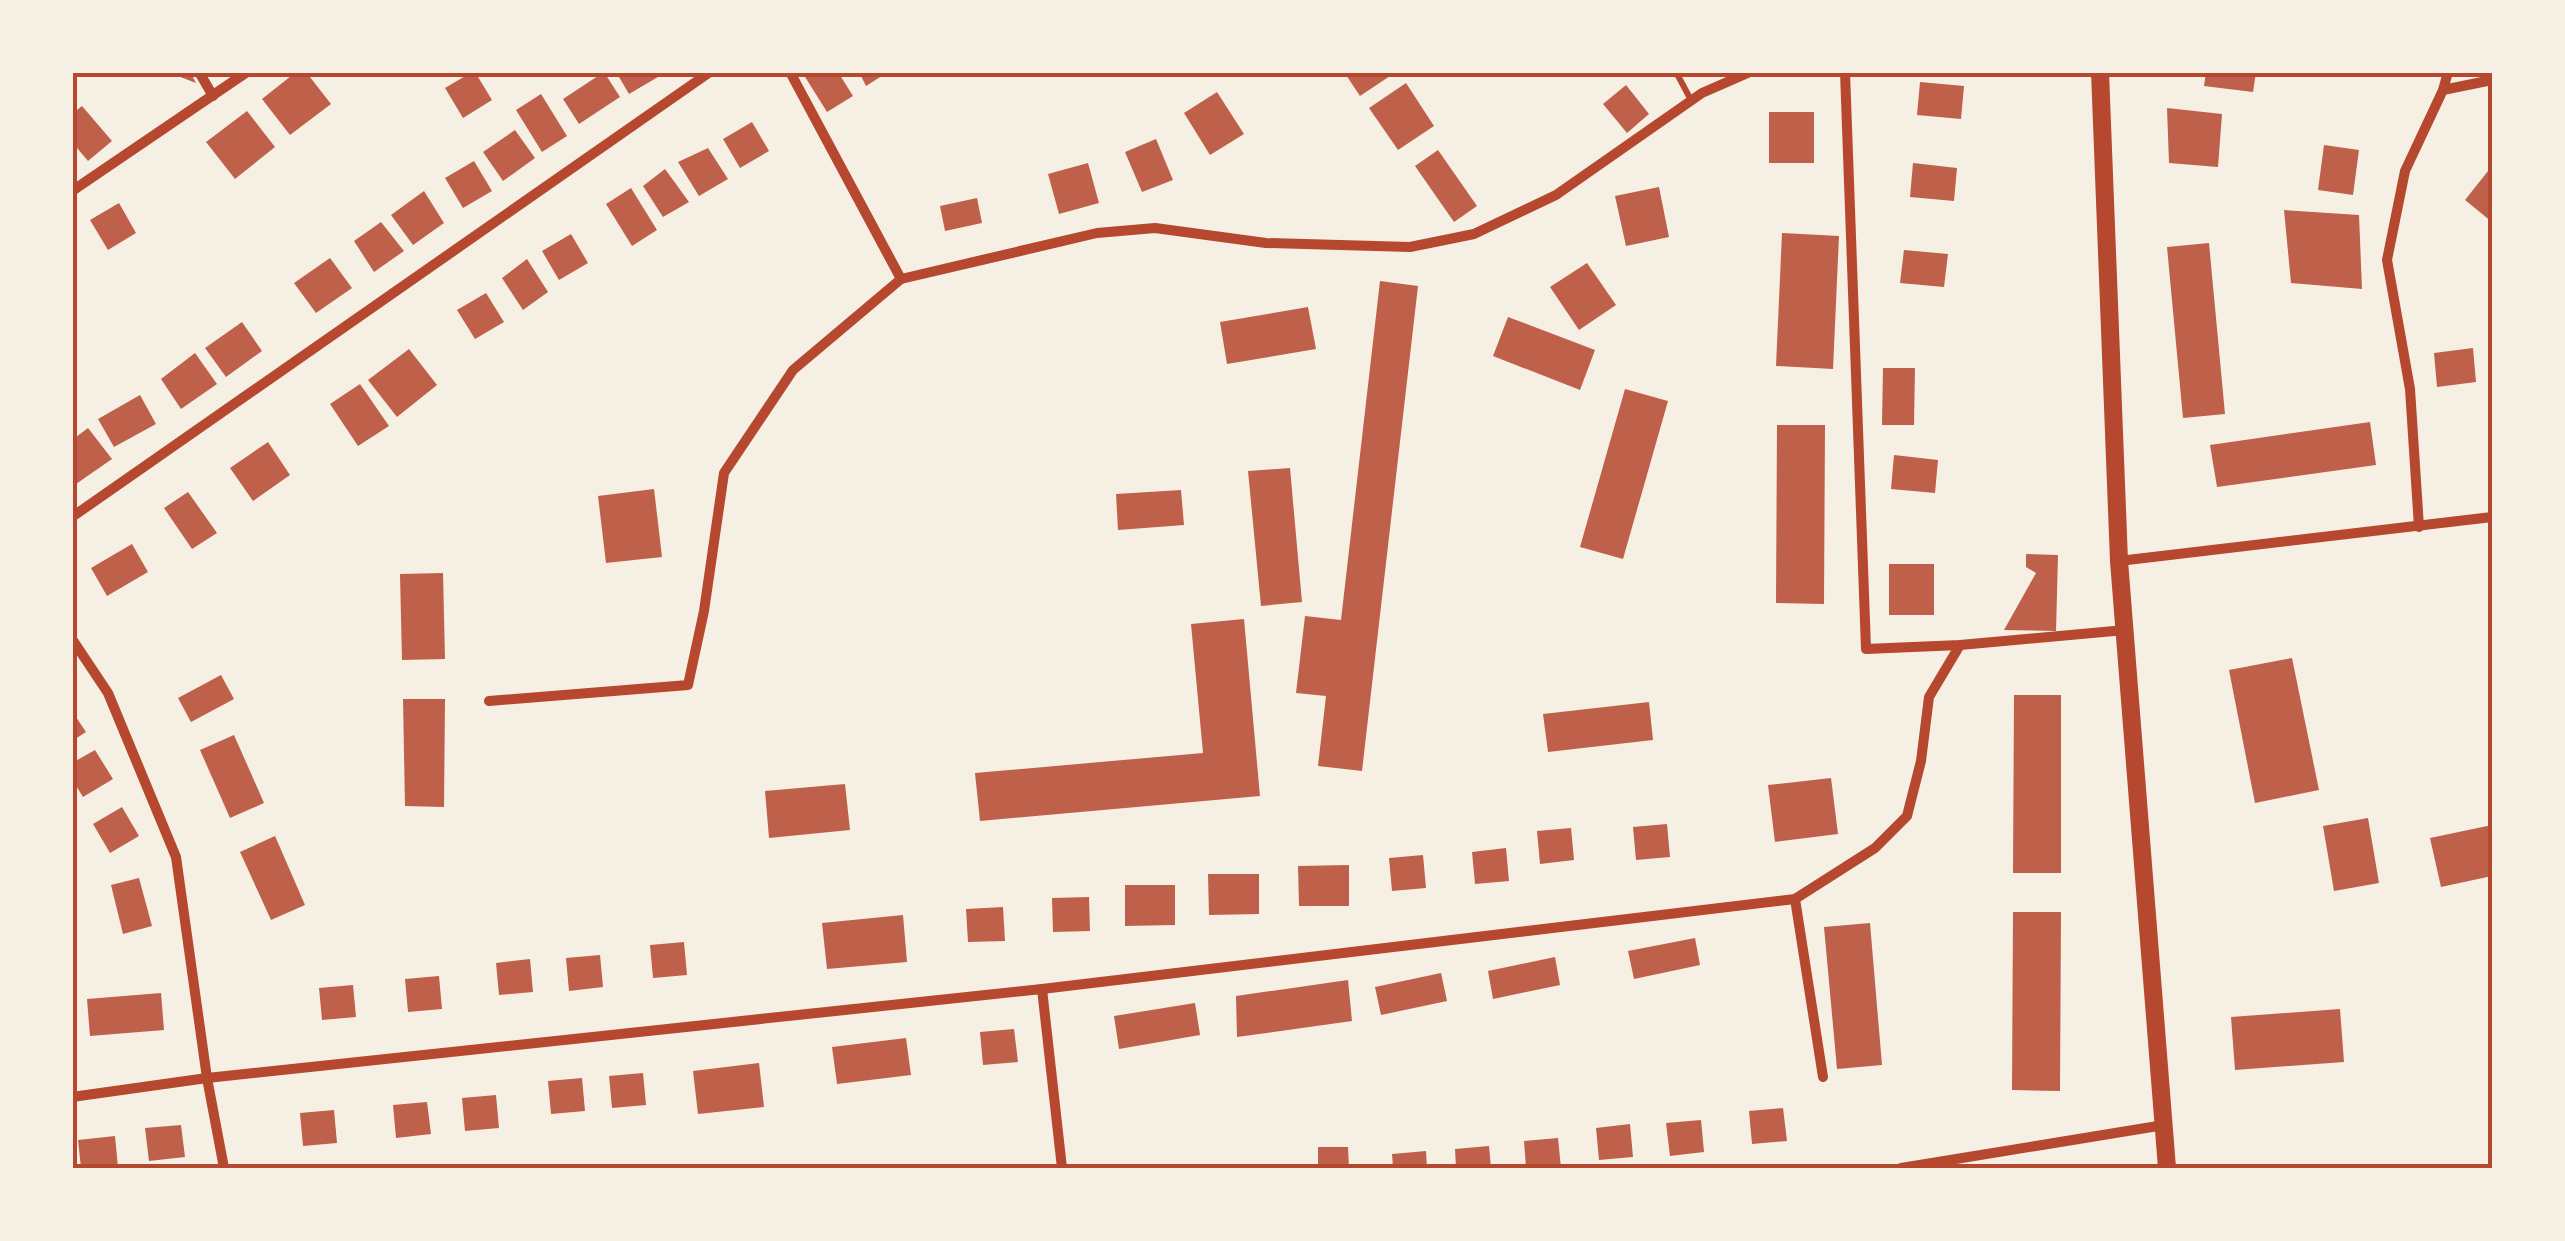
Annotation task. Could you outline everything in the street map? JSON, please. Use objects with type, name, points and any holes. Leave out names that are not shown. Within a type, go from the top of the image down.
[{"type":"main road","points":[[2100,72],[2119,561],[2167,1168]]},
{"type":"street","points":[[199,72],[213,96]]},
{"type":"street","points":[[72,191],[248,72]]},
{"type":"street","points":[[72,517],[710,72]]},
{"type":"street","points":[[790,72],[900,279]]},
{"type":"street","points":[[489,701],[688,685],[704,612],[724,472],[793,370],[900,279],[1097,233],[1155,228],[1266,244],[1410,246],[1474,234],[1583,179],[1691,101],[1750,72]]},
{"type":"street","points":[[1845,72],[1866,649],[1960,646],[2125,630]]},
{"type":"street","points":[[2419,527],[2410,389],[2387,260],[2405,171],[2448,72]]},
{"type":"street","points":[[2443,90],[2492,80]]},
{"type":"street","points":[[2119,561],[2492,517]]},
{"type":"street","points":[[72,639],[108,693],[176,857],[207,1078],[224,1168]]},
{"type":"street","points":[[72,1096],[207,1078],[1042,989],[1794,899],[1875,848],[1907,816],[1921,761],[1929,697],[1960,646]]},
{"type":"street","points":[[1794,899],[1822,1077]]},
{"type":"street","points":[[1042,989],[1062,1168]]},
{"type":"street","points":[[1901,1168],[2164,1125]]},
{"type":"lane","points":[[1676,72],[1691,101]]},
{"type":"building","points":[[190,72],[196,83],[170,73]]},
{"type":"building","points":[[296,72],[306,72],[331,104],[290,135],[262,99]]},
{"type":"building","points":[[472,72],[492,100],[463,118],[445,88]]},
{"type":"building","points":[[604,72],[620,97],[579,124],[563,99]]},
{"type":"building","points":[[616,72],[655,72],[658,77],[629,94]]},
{"type":"building","points":[[802,72],[838,72],[853,96],[827,112]]},
{"type":"building","points":[[859,72],[888,72],[866,86]]},
{"type":"building","points":[[1344,72],[1396,72],[1360,96]]},
{"type":"building","points":[[2206,72],[2256,72],[2253,92],[2204,86]]},
{"type":"building","points":[[1920,82],[1964,86],[1961,119],[1917,115]]},
{"type":"building","points":[[1406,83],[1434,126],[1398,150],[1369,108]]},
{"type":"building","points":[[1626,85],[1649,114],[1627,133],[1603,104]]},
{"type":"building","points":[[1217,92],[1244,134],[1210,155],[1184,113]]},
{"type":"building","points":[[541,94],[567,136],[542,152],[516,110]]},
{"type":"building","points":[[82,106],[112,141],[88,161],[72,142],[72,114]]},
{"type":"building","points":[[2167,108],[2222,114],[2218,167],[2169,163]]},
{"type":"building","points":[[247,111],[275,147],[235,179],[206,142]]},
{"type":"building","points":[[1769,112],[1814,112],[1814,163],[1769,163]]},
{"type":"building","points":[[752,122],[769,151],[740,168],[723,139]]},
{"type":"building","points":[[515,130],[535,158],[503,181],[483,152]]},
{"type":"building","points":[[1156,139],[1173,180],[1142,192],[1125,152]]},
{"type":"building","points":[[2324,145],[2359,150],[2353,195],[2318,190]]},
{"type":"building","points":[[708,148],[728,179],[699,196],[678,162]]},
{"type":"building","points":[[1438,150],[1477,206],[1454,222],[1415,166]]},
{"type":"building","points":[[474,161],[492,191],[463,208],[445,178]]},
{"type":"building","points":[[1088,163],[1099,203],[1059,214],[1048,174]]},
{"type":"building","points":[[1913,163],[1957,168],[1954,201],[1910,197]]},
{"type":"building","points":[[2492,166],[2492,222],[2465,200]]},
{"type":"building","points":[[665,169],[689,202],[663,217],[643,186]]},
{"type":"building","points":[[1659,187],[1669,237],[1626,246],[1615,196]]},
{"type":"building","points":[[631,188],[657,230],[632,246],[606,204]]},
{"type":"building","points":[[424,191],[444,223],[413,245],[391,215]]},
{"type":"building","points":[[977,198],[982,223],[945,231],[940,206]]},
{"type":"building","points":[[119,203],[136,233],[108,250],[90,220]]},
{"type":"building","points":[[2284,210],[2359,215],[2362,289],[2291,283]]},
{"type":"building","points":[[381,222],[404,251],[374,272],[354,241]]},
{"type":"building","points":[[1782,233],[1839,236],[1833,369],[1776,366]]},
{"type":"building","points":[[571,234],[588,263],[559,280],[542,251]]},
{"type":"building","points":[[2209,243],[2225,414],[2183,418],[2167,247]]},
{"type":"building","points":[[1904,250],[1948,254],[1944,287],[1900,283]]},
{"type":"building","points":[[330,258],[352,288],[316,313],[294,283]]},
{"type":"building","points":[[527,259],[548,292],[523,310],[502,278]]},
{"type":"building","points":[[1587,263],[1616,305],[1579,330],[1550,287]]},
{"type":"building","points":[[1380,281],[1418,286],[1362,771],[1318,766],[1326,696],[1296,693],[1305,616],[1341,620]]},
{"type":"building","points":[[486,293],[504,322],[475,339],[457,310]]},
{"type":"building","points":[[1308,307],[1316,349],[1227,364],[1220,322]]},
{"type":"building","points":[[1508,317],[1595,350],[1580,390],[1493,356]]},
{"type":"building","points":[[242,322],[262,351],[226,377],[205,348]]},
{"type":"building","points":[[2473,348],[2476,382],[2437,387],[2434,353]]},
{"type":"building","points":[[409,349],[437,385],[397,417],[368,380]]},
{"type":"building","points":[[195,353],[217,384],[181,409],[161,379]]},
{"type":"building","points":[[1883,368],[1915,368],[1914,425],[1882,425]]},
{"type":"building","points":[[360,384],[389,426],[358,446],[330,404]]},
{"type":"building","points":[[1625,389],[1668,401],[1623,559],[1580,547]]},
{"type":"building","points":[[140,395],[156,424],[114,447],[98,419]]},
{"type":"building","points":[[2370,422],[2376,465],[2217,487],[2210,445]]},
{"type":"building","points":[[1777,425],[1825,425],[1824,604],[1776,603]]},
{"type":"building","points":[[88,428],[112,459],[76,484],[72,479],[72,440]]},
{"type":"building","points":[[268,442],[290,475],[253,501],[230,468]]},
{"type":"building","points":[[1894,455],[1938,460],[1935,493],[1891,489]]},
{"type":"building","points":[[1290,468],[1302,602],[1261,606],[1248,471]]},
{"type":"building","points":[[654,489],[662,557],[606,563],[598,496]]},
{"type":"building","points":[[1181,490],[1184,525],[1118,530],[1116,494]]},
{"type":"building","points":[[188,492],[217,533],[192,549],[164,508]]},
{"type":"building","points":[[132,544],[148,572],[107,596],[91,568]]},
{"type":"building","points":[[2026,554],[2058,555],[2056,631],[2004,630],[2036,573],[2026,567]]},
{"type":"building","points":[[1889,564],[1934,564],[1934,615],[1889,615]]},
{"type":"building","points":[[443,573],[445,659],[402,660],[400,574]]},
{"type":"building","points":[[1244,619],[1260,796],[980,821],[975,773],[1203,753],[1191,624]]},
{"type":"building","points":[[2292,658],[2319,790],[2255,803],[2229,670]]},
{"type":"building","points":[[221,675],[234,699],[191,722],[178,698]]},
{"type":"building","points":[[2014,695],[2061,695],[2061,873],[2013,873]]},
{"type":"building","points":[[403,699],[445,699],[444,807],[405,806]]},
{"type":"building","points":[[1649,702],[1653,740],[1548,752],[1543,714]]},
{"type":"building","points":[[72,711],[86,732],[72,741]]},
{"type":"building","points":[[234,735],[264,803],[230,818],[200,750]]},
{"type":"building","points":[[95,750],[113,779],[83,797],[72,779],[72,763]]},
{"type":"building","points":[[1831,778],[1838,834],[1775,842],[1768,785]]},
{"type":"building","points":[[845,784],[850,830],[769,838],[765,791]]},
{"type":"building","points":[[122,807],[139,836],[110,853],[93,824]]},
{"type":"building","points":[[2368,818],[2379,883],[2334,891],[2323,826]]},
{"type":"building","points":[[1667,824],[1670,857],[1636,860],[1633,827]]},
{"type":"building","points":[[2492,825],[2492,876],[2441,887],[2430,838]]},
{"type":"building","points":[[1571,828],[1574,860],[1540,864],[1537,831]]},
{"type":"building","points":[[275,836],[305,905],[271,920],[240,852]]},
{"type":"building","points":[[1506,848],[1509,881],[1475,884],[1472,852]]},
{"type":"building","points":[[1423,855],[1426,888],[1392,891],[1389,858]]},
{"type":"building","points":[[1349,865],[1349,906],[1299,906],[1298,866]]},
{"type":"building","points":[[1208,874],[1259,874],[1259,914],[1209,915]]},
{"type":"building","points":[[139,878],[152,926],[123,934],[111,885]]},
{"type":"building","points":[[1125,885],[1175,885],[1175,925],[1125,926]]},
{"type":"building","points":[[1089,897],[1090,931],[1053,932],[1052,898]]},
{"type":"building","points":[[1003,907],[1005,941],[968,942],[966,909]]},
{"type":"building","points":[[2013,912],[2061,912],[2060,1091],[2012,1090]]},
{"type":"building","points":[[903,915],[907,962],[827,969],[822,923]]},
{"type":"building","points":[[1870,923],[1882,1065],[1837,1069],[1824,927]]},
{"type":"building","points":[[1695,938],[1700,965],[1634,979],[1628,951]]},
{"type":"building","points":[[684,942],[687,975],[653,978],[650,945]]},
{"type":"building","points":[[600,955],[603,987],[569,991],[566,958]]},
{"type":"building","points":[[1555,957],[1560,985],[1493,999],[1488,971]]},
{"type":"building","points":[[530,959],[533,992],[499,995],[496,963]]},
{"type":"building","points":[[1441,973],[1447,1001],[1381,1015],[1375,987]]},
{"type":"building","points":[[439,976],[442,1009],[408,1012],[405,979]]},
{"type":"building","points":[[1348,980],[1352,1021],[1237,1037],[1236,996]]},
{"type":"building","points":[[353,985],[356,1017],[322,1020],[319,988]]},
{"type":"building","points":[[161,993],[164,1030],[90,1036],[87,999]]},
{"type":"building","points":[[1195,1003],[1200,1035],[1119,1049],[1114,1016]]},
{"type":"building","points":[[2340,1009],[2344,1062],[2235,1070],[2231,1017]]},
{"type":"building","points":[[1014,1029],[1018,1062],[983,1065],[980,1032]]},
{"type":"building","points":[[906,1038],[911,1075],[837,1084],[832,1047]]},
{"type":"building","points":[[759,1063],[764,1107],[698,1114],[693,1071]]},
{"type":"building","points":[[643,1073],[646,1105],[612,1108],[609,1076]]},
{"type":"building","points":[[582,1078],[585,1111],[551,1114],[548,1081]]},
{"type":"building","points":[[496,1095],[499,1128],[465,1131],[462,1098]]},
{"type":"building","points":[[427,1102],[431,1134],[396,1138],[393,1105]]},
{"type":"building","points":[[1783,1108],[1787,1141],[1752,1144],[1749,1111]]},
{"type":"building","points":[[334,1110],[337,1143],[303,1146],[300,1113]]},
{"type":"building","points":[[1701,1120],[1704,1152],[1670,1156],[1666,1123]]},
{"type":"building","points":[[1630,1124],[1633,1157],[1599,1160],[1596,1128]]},
{"type":"building","points":[[181,1125],[185,1157],[149,1161],[145,1128]]},
{"type":"building","points":[[115,1136],[118,1168],[81,1168],[78,1140]]},
{"type":"building","points":[[1558,1138],[1561,1168],[1526,1168],[1524,1141]]},
{"type":"building","points":[[1489,1146],[1491,1168],[1456,1168],[1455,1149]]},
{"type":"building","points":[[1318,1147],[1348,1147],[1349,1168],[1318,1168]]},
{"type":"building","points":[[1426,1151],[1427,1168],[1393,1168],[1392,1154]]}]
